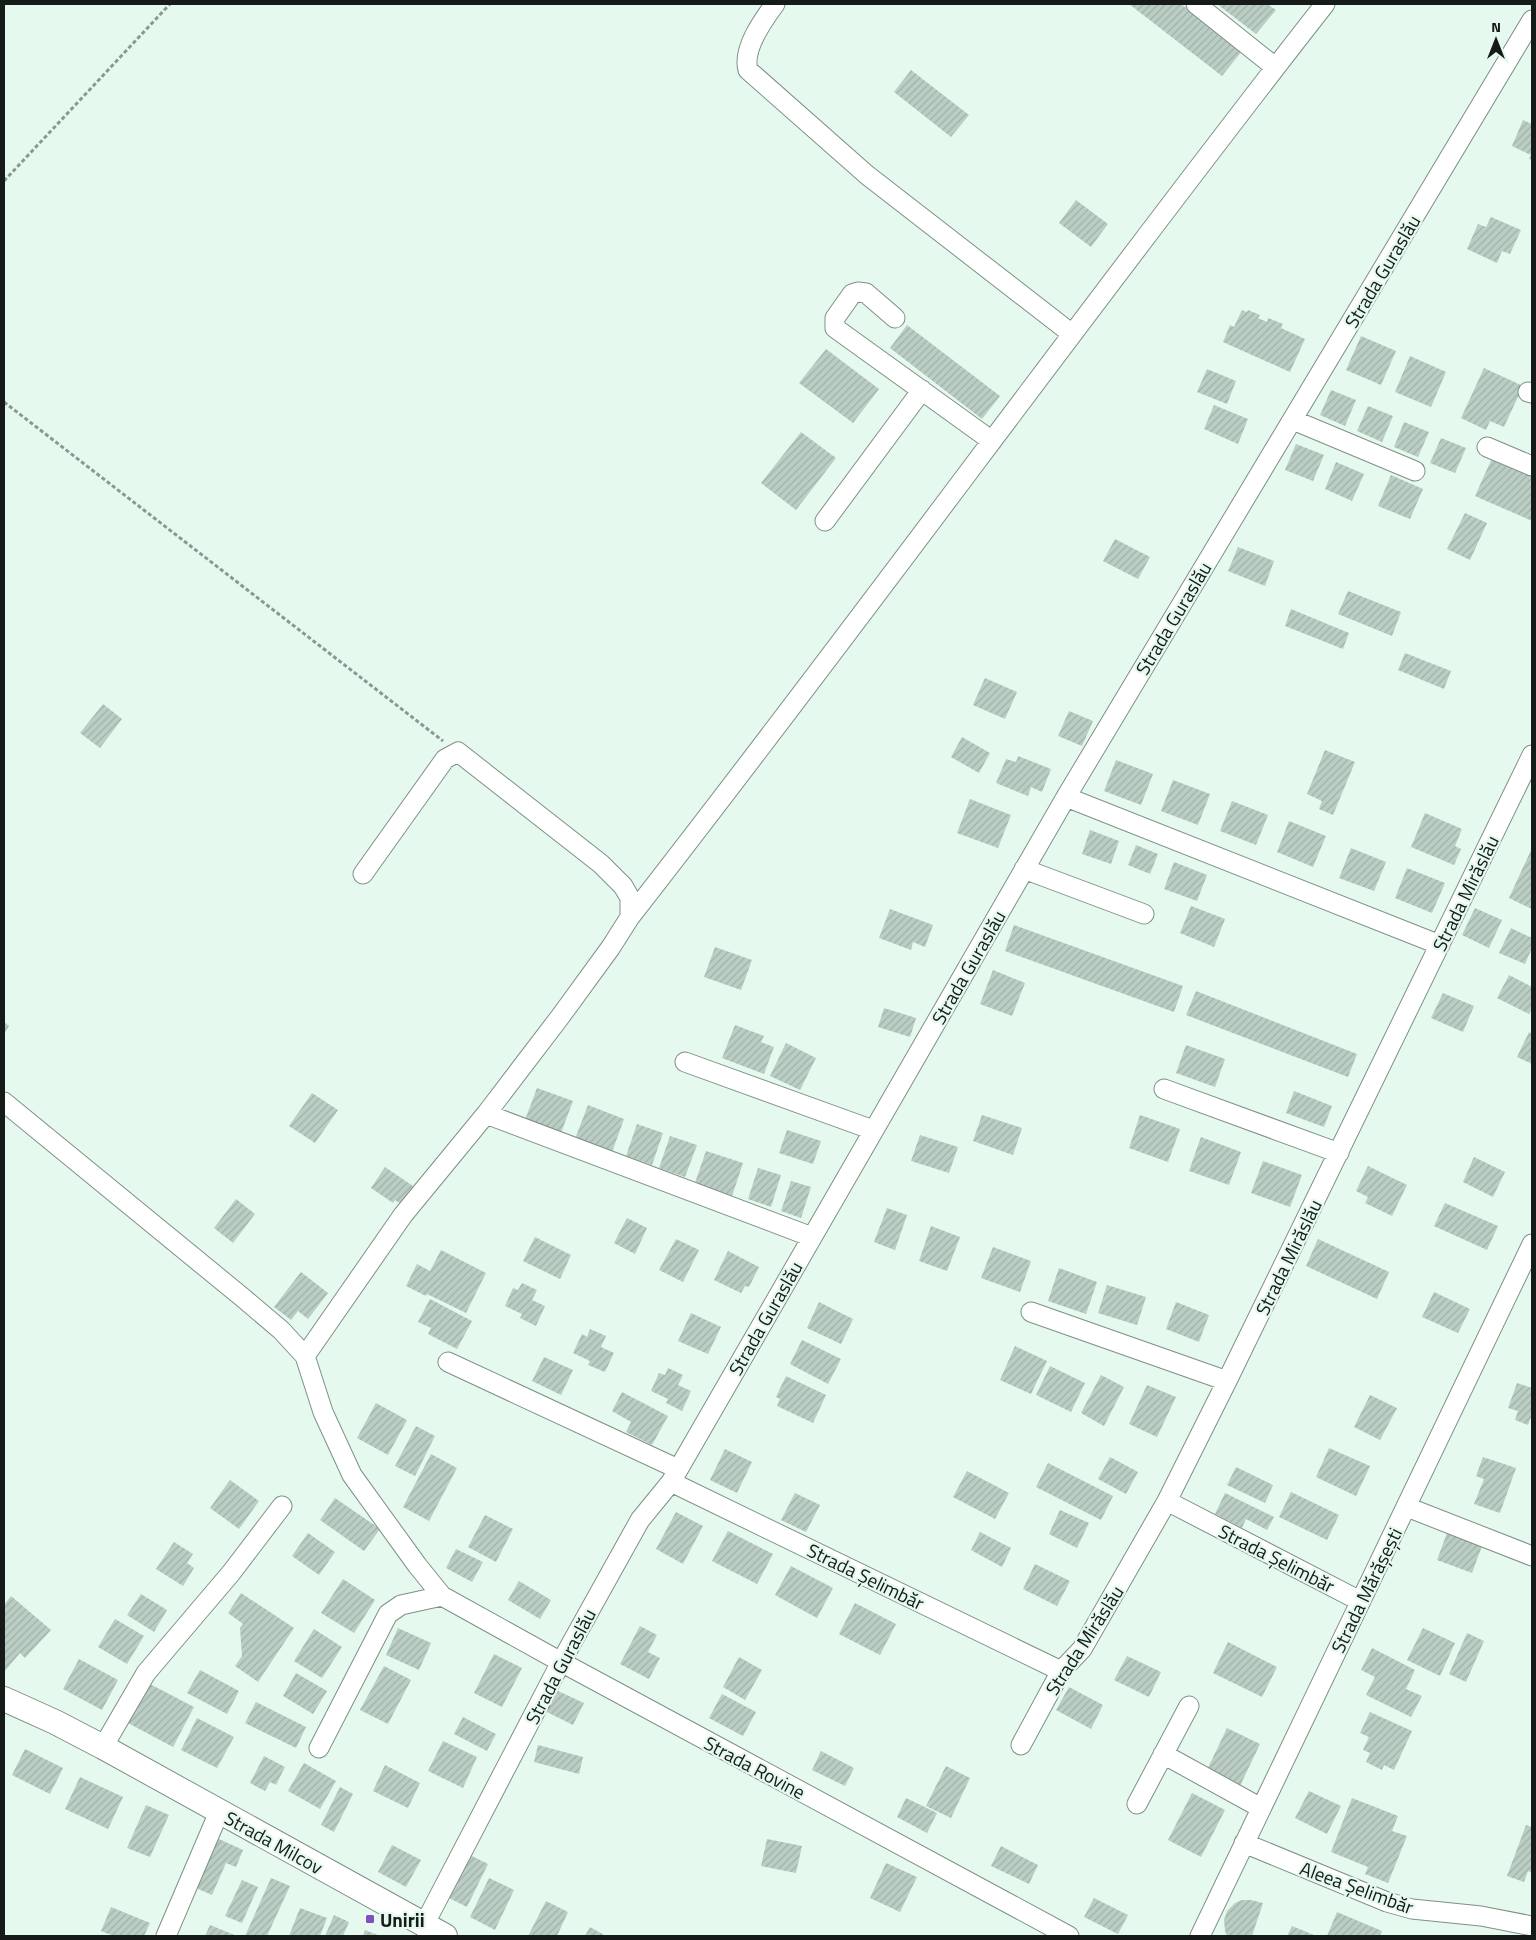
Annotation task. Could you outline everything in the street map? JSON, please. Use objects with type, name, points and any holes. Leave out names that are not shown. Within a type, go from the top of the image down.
[{"type":"main road","name":"Strada Milcov","points":[[4,1699],[55,1722],[103,1747],[445,1936]]},
{"type":"street","points":[[775,4],[750,44],[747,57],[748,70],[867,175],[1072,334]]},
{"type":"street","points":[[1196,4],[1275,67]]},
{"type":"street","points":[[305,1356],[403,1215],[486,1114],[588,979],[630,916],[753,760],[1072,334],[1325,4]]},
{"type":"street","name":"Strada Guraslău","points":[[424,1925],[561,1662],[640,1520],[675,1475],[1066,797],[1532,20]]},
{"type":"street","points":[[896,318],[866,293],[858,292],[852,294],[835,318],[836,328],[992,441]]},
{"type":"street","points":[[825,521],[922,390]]},
{"type":"street","points":[[1293,420],[1415,471]]},
{"type":"street","points":[[1487,447],[1532,466]]},
{"type":"street","points":[[362,874],[446,759],[458,752],[607,870],[623,886],[630,898],[630,916]]},
{"type":"street","name":"Strada Mirăslău","points":[[1021,1745],[1061,1671],[1082,1649],[1167,1501],[1339,1153],[1532,755]]},
{"type":"street","points":[[1066,797],[1440,945]]},
{"type":"street","points":[[1024,869],[1144,914]]},
{"type":"street","points":[[685,1062],[874,1130]]},
{"type":"street","points":[[1164,1089],[1339,1153]]},
{"type":"street","points":[[4,1102],[242,1297],[281,1330],[305,1356],[323,1412],[352,1475],[417,1565],[442,1596],[401,1605],[388,1614],[319,1748]]},
{"type":"street","points":[[486,1114],[812,1237]]},
{"type":"street","name":"Strada Mărășești","points":[[1200,1936],[1360,1601],[1408,1507],[1532,1244]]},
{"type":"street","points":[[1032,1312],[1227,1381]]},
{"type":"street","name":"Strada Șelimbăr","points":[[448,1362],[1061,1671]]},
{"type":"street","name":"Strada Șelimbăr","points":[[1167,1501],[1360,1601]]},
{"type":"street","points":[[103,1747],[146,1673],[231,1573],[282,1506]]},
{"type":"street","points":[[1408,1507],[1532,1556]]},
{"type":"street","name":"Strada Rovine","points":[[442,1596],[1069,1936]]},
{"type":"street","points":[[1137,1804],[1189,1706]]},
{"type":"street","points":[[1163,1754],[1261,1808]]},
{"type":"street","points":[[166,1936],[219,1812]]},
{"type":"street","name":"Aleea Șelimbăr","points":[[1244,1844],[1388,1902],[1412,1909],[1481,1916],[1529,1929]]},
{"type":"path","points":[[4,181],[170,4]]},
{"type":"path","points":[[4,402],[458,752]]},
{"type":"building","points":[[1129,4],[1181,4],[1242,51],[1222,76]]},
{"type":"building","points":[[1217,4],[1267,4],[1276,10],[1256,34]]},
{"type":"building","points":[[911,70],[969,115],[951,137],[894,92]]},
{"type":"building","points":[[1523,120],[1532,124],[1532,160],[1529,159],[1531,155],[1512,146]]},
{"type":"building","points":[[1076,200],[1108,224],[1091,247],[1059,223]]},
{"type":"building","points":[[1491,217],[1521,230],[1510,254],[1502,251],[1497,263],[1467,249],[1478,224],[1486,227]]},
{"type":"building","points":[[1242,310],[1247,312],[1248,310],[1260,315],[1258,318],[1267,322],[1268,318],[1283,324],[1281,328],[1305,339],[1290,372],[1223,342],[1230,325],[1234,327]]},
{"type":"building","points":[[907,325],[1000,396],[982,419],[890,348]]},
{"type":"building","points":[[1361,336],[1396,351],[1381,385],[1346,370]]},
{"type":"building","points":[[826,349],[879,389],[853,423],[799,383]]},
{"type":"building","points":[[1410,356],[1446,372],[1431,407],[1395,392]]},
{"type":"building","points":[[1484,368],[1523,386],[1504,427],[1490,421],[1486,430],[1461,418]]},
{"type":"building","points":[[1207,369],[1236,381],[1227,404],[1197,392]]},
{"type":"building","points":[[1331,390],[1356,400],[1345,426],[1320,415]]},
{"type":"building","points":[[1214,405],[1248,419],[1238,444],[1204,429]]},
{"type":"building","points":[[1368,406],[1393,416],[1382,442],[1357,431]]},
{"type":"building","points":[[1404,422],[1429,432],[1418,457],[1394,447]]},
{"type":"building","points":[[801,432],[836,458],[796,510],[761,483]]},
{"type":"building","points":[[1441,438],[1466,448],[1455,473],[1430,463]]},
{"type":"building","points":[[1296,444],[1324,455],[1313,481],[1285,470]]},
{"type":"building","points":[[1493,456],[1532,474],[1532,521],[1475,496]]},
{"type":"building","points":[[1336,462],[1364,474],[1352,501],[1325,489]]},
{"type":"building","points":[[1391,475],[1423,489],[1410,519],[1378,506]]},
{"type":"building","points":[[1465,513],[1487,523],[1470,560],[1447,549]]},
{"type":"building","points":[[1115,539],[1150,557],[1138,579],[1103,561]]},
{"type":"building","points":[[1238,547],[1274,561],[1265,586],[1228,571]]},
{"type":"building","points":[[1348,591],[1401,612],[1392,636],[1338,614]]},
{"type":"building","points":[[1291,609],[1349,633],[1343,649],[1285,626]]},
{"type":"building","points":[[1405,653],[1451,671],[1444,689],[1398,670]]},
{"type":"building","points":[[985,678],[1017,692],[1005,719],[973,705]]},
{"type":"building","points":[[103,704],[122,719],[100,748],[80,733]]},
{"type":"building","points":[[1069,711],[1093,721],[1082,746],[1058,736]]},
{"type":"building","points":[[962,737],[990,753],[979,773],[951,757]]},
{"type":"building","points":[[1325,750],[1355,762],[1333,815],[1319,809],[1322,801],[1307,794]]},
{"type":"building","points":[[1018,756],[1051,769],[1042,792],[1031,787],[1028,796],[996,783],[1006,759],[1016,762]]},
{"type":"building","points":[[1116,760],[1153,774],[1141,805],[1104,791]]},
{"type":"building","points":[[1173,780],[1210,794],[1198,825],[1161,811]]},
{"type":"building","points":[[970,799],[1011,815],[998,848],[957,833]]},
{"type":"building","points":[[1232,801],[1268,815],[1256,845],[1220,831]]},
{"type":"building","points":[[1425,813],[1462,829],[1455,846],[1461,849],[1454,865],[1411,847]]},
{"type":"building","points":[[1289,821],[1326,836],[1313,867],[1277,852]]},
{"type":"building","points":[[1090,830],[1119,841],[1111,864],[1082,854]]},
{"type":"building","points":[[1136,845],[1158,854],[1150,874],[1128,865]]},
{"type":"building","points":[[1351,848],[1386,862],[1374,891],[1339,878]]},
{"type":"building","points":[[1532,848],[1532,909],[1509,898]]},
{"type":"building","points":[[1174,862],[1207,875],[1197,901],[1164,889]]},
{"type":"building","points":[[1407,868],[1445,883],[1432,913],[1395,898]]},
{"type":"building","points":[[1191,906],[1225,919],[1214,947],[1180,933]]},
{"type":"building","points":[[1475,908],[1502,920],[1489,948],[1462,935]]},
{"type":"building","points":[[890,909],[933,925],[925,947],[913,942],[911,950],[879,938]]},
{"type":"building","points":[[1014,925],[1183,986],[1174,1012],[1005,951]]},
{"type":"building","points":[[1511,928],[1532,938],[1532,948],[1525,964],[1499,953]]},
{"type":"building","points":[[715,947],[752,960],[741,990],[704,977]]},
{"type":"building","points":[[993,970],[1025,983],[1012,1016],[980,1004]]},
{"type":"building","points":[[1509,975],[1532,987],[1532,1008],[1529,1014],[1497,998]]},
{"type":"building","points":[[1196,991],[1357,1054],[1348,1077],[1186,1015]]},
{"type":"building","points":[[1443,993],[1474,1006],[1463,1032],[1431,1018]]},
{"type":"building","points":[[884,1008],[916,1018],[910,1037],[878,1027]]},
{"type":"building","points":[[4,1022],[9,1026],[4,1034]]},
{"type":"building","points":[[735,1025],[764,1036],[761,1042],[774,1047],[764,1074],[722,1058]]},
{"type":"building","points":[[1529,1032],[1532,1034],[1532,1064],[1517,1057]]},
{"type":"building","points":[[786,1043],[816,1058],[800,1090],[770,1076]]},
{"type":"building","points":[[1186,1045],[1225,1059],[1215,1087],[1176,1073]]},
{"type":"building","points":[[537,1088],[573,1101],[561,1133],[525,1120]]},
{"type":"building","points":[[1294,1091],[1332,1106],[1324,1127],[1286,1113]]},
{"type":"building","points":[[312,1093],[338,1110],[315,1143],[289,1126]]},
{"type":"building","points":[[588,1105],[624,1119],[612,1152],[575,1139]]},
{"type":"building","points":[[982,1115],[1022,1128],[1013,1155],[973,1141]]},
{"type":"building","points":[[1140,1115],[1180,1129],[1168,1162],[1129,1148]]},
{"type":"building","points":[[637,1124],[663,1133],[652,1165],[626,1156]]},
{"type":"building","points":[[787,1130],[821,1141],[813,1164],[779,1153]]},
{"type":"building","points":[[920,1135],[958,1147],[949,1173],[911,1161]]},
{"type":"building","points":[[670,1136],[697,1145],[685,1177],[659,1168]]},
{"type":"building","points":[[1201,1137],[1241,1152],[1229,1185],[1189,1171]]},
{"type":"building","points":[[706,1151],[743,1163],[732,1196],[695,1183]]},
{"type":"building","points":[[1474,1157],[1505,1172],[1493,1197],[1463,1182]]},
{"type":"building","points":[[1263,1161],[1302,1175],[1290,1207],[1251,1193]]},
{"type":"building","points":[[1368,1166],[1407,1185],[1392,1216],[1365,1203],[1368,1197],[1356,1191]]},
{"type":"building","points":[[385,1167],[413,1186],[401,1204],[395,1200],[393,1203],[371,1188]]},
{"type":"building","points":[[758,1168],[781,1175],[771,1207],[748,1199]]},
{"type":"building","points":[[791,1181],[811,1187],[801,1218],[781,1211]]},
{"type":"building","points":[[236,1199],[255,1214],[233,1243],[214,1228]]},
{"type":"building","points":[[1445,1203],[1498,1226],[1487,1250],[1434,1226]]},
{"type":"building","points":[[887,1208],[907,1215],[895,1250],[874,1242]]},
{"type":"building","points":[[627,1218],[647,1228],[635,1254],[614,1243]]},
{"type":"building","points":[[931,1226],[960,1237],[947,1271],[919,1261]]},
{"type":"building","points":[[535,1237],[571,1255],[560,1279],[523,1261]]},
{"type":"building","points":[[676,1239],[699,1250],[683,1282],[659,1270]]},
{"type":"building","points":[[1318,1239],[1389,1272],[1377,1299],[1306,1266]]},
{"type":"building","points":[[993,1247],[1031,1261],[1020,1292],[981,1278]]},
{"type":"building","points":[[441,1250],[486,1273],[466,1313],[406,1286],[417,1264],[430,1271]]},
{"type":"building","points":[[728,1251],[759,1267],[749,1287],[745,1286],[741,1293],[714,1280]]},
{"type":"building","points":[[1059,1268],[1097,1282],[1086,1314],[1048,1301]]},
{"type":"building","points":[[301,1272],[328,1293],[308,1319],[298,1311],[291,1320],[274,1307]]},
{"type":"building","points":[[522,1283],[537,1290],[532,1300],[545,1306],[536,1326],[520,1318],[522,1314],[505,1306],[513,1288],[518,1290]]},
{"type":"building","points":[[1107,1285],[1146,1297],[1137,1325],[1098,1313]]},
{"type":"building","points":[[1434,1292],[1470,1309],[1458,1333],[1422,1317]]},
{"type":"building","points":[[430,1299],[472,1321],[457,1349],[428,1334],[431,1328],[418,1322]]},
{"type":"building","points":[[819,1302],[853,1319],[841,1344],[807,1328]]},
{"type":"building","points":[[1176,1302],[1209,1315],[1199,1342],[1166,1329]]},
{"type":"building","points":[[691,1313],[721,1327],[708,1354],[678,1341]]},
{"type":"building","points":[[590,1329],[606,1336],[601,1347],[614,1353],[605,1372],[588,1365],[590,1361],[573,1353],[582,1334],[587,1337]]},
{"type":"building","points":[[802,1340],[841,1359],[828,1384],[790,1364]]},
{"type":"building","points":[[1015,1346],[1047,1361],[1031,1394],[1000,1380]]},
{"type":"building","points":[[544,1357],[573,1370],[561,1395],[532,1381]]},
{"type":"building","points":[[1050,1366],[1085,1383],[1071,1412],[1036,1395]]},
{"type":"building","points":[[668,1368],[683,1375],[678,1385],[691,1391],[682,1411],[666,1403],[668,1399],[651,1391],[659,1373],[665,1375]]},
{"type":"building","points":[[1101,1375],[1124,1387],[1104,1426],[1081,1413]]},
{"type":"building","points":[[786,1376],[826,1395],[813,1423],[777,1406],[780,1399],[776,1397]]},
{"type":"building","points":[[1517,1383],[1532,1388],[1532,1415],[1528,1425],[1515,1420],[1518,1411],[1508,1408]]},
{"type":"building","points":[[1147,1385],[1176,1397],[1157,1437],[1129,1424]]},
{"type":"building","points":[[622,1392],[668,1416],[652,1445],[626,1432],[631,1422],[612,1411]]},
{"type":"building","points":[[1370,1395],[1397,1408],[1380,1440],[1354,1427]]},
{"type":"building","points":[[376,1403],[407,1420],[388,1455],[357,1438]]},
{"type":"building","points":[[416,1426],[435,1436],[415,1476],[395,1466]]},
{"type":"building","points":[[1329,1448],[1370,1466],[1356,1496],[1316,1477]]},
{"type":"building","points":[[725,1449],[752,1462],[737,1493],[710,1480]]},
{"type":"building","points":[[431,1454],[457,1468],[429,1521],[403,1507]]},
{"type":"building","points":[[1110,1457],[1138,1472],[1126,1494],[1098,1479]]},
{"type":"building","points":[[1483,1457],[1516,1468],[1500,1513],[1474,1504],[1484,1479],[1476,1476]]},
{"type":"building","points":[[1048,1463],[1113,1496],[1101,1520],[1036,1487]]},
{"type":"building","points":[[1236,1467],[1273,1485],[1265,1503],[1227,1485]]},
{"type":"building","points":[[967,1471],[1009,1493],[995,1519],[953,1497]]},
{"type":"building","points":[[230,1480],[259,1501],[239,1529],[210,1508]]},
{"type":"building","points":[[1291,1492],[1339,1515],[1327,1540],[1279,1517]]},
{"type":"building","points":[[795,1493],[820,1505],[806,1532],[781,1520]]},
{"type":"building","points":[[1225,1493],[1274,1517],[1267,1530],[1246,1519],[1242,1528],[1215,1514]]},
{"type":"building","points":[[335,1498],[380,1529],[364,1551],[320,1520]]},
{"type":"building","points":[[1060,1510],[1089,1523],[1077,1548],[1049,1534]]},
{"type":"building","points":[[676,1512],[703,1526],[683,1564],[656,1549]]},
{"type":"building","points":[[485,1515],[513,1529],[496,1562],[468,1547]]},
{"type":"building","points":[[728,1531],[773,1554],[757,1584],[712,1561]]},
{"type":"building","points":[[980,1532],[1011,1548],[1002,1567],[971,1550]]},
{"type":"building","points":[[308,1533],[335,1552],[319,1575],[292,1556]]},
{"type":"building","points":[[1447,1533],[1482,1546],[1472,1573],[1437,1560]]},
{"type":"building","points":[[174,1542],[193,1554],[187,1563],[194,1568],[183,1586],[156,1569]]},
{"type":"building","points":[[456,1549],[483,1562],[472,1582],[446,1568]]},
{"type":"building","points":[[1035,1564],[1070,1581],[1057,1606],[1023,1589]]},
{"type":"building","points":[[791,1566],[833,1588],[817,1618],[775,1595]]},
{"type":"building","points":[[343,1579],[375,1600],[354,1633],[321,1613]]},
{"type":"building","points":[[519,1581],[551,1600],[540,1619],[508,1600]]},
{"type":"building","points":[[241,1593],[294,1628],[258,1682],[235,1666],[242,1656],[240,1628],[243,1624],[228,1613]]},
{"type":"building","points":[[141,1594],[167,1610],[154,1632],[127,1615]]},
{"type":"building","points":[[11,1596],[51,1630],[25,1658],[20,1653],[4,1672],[4,1605]]},
{"type":"building","points":[[855,1603],[896,1624],[880,1655],[839,1634]]},
{"type":"building","points":[[115,1619],[144,1636],[127,1664],[98,1647]]},
{"type":"building","points":[[640,1626],[657,1635],[648,1652],[660,1658],[649,1679],[620,1664]]},
{"type":"building","points":[[398,1628],[431,1643],[419,1670],[386,1655]]},
{"type":"building","points":[[1423,1628],[1455,1643],[1440,1676],[1407,1660]]},
{"type":"building","points":[[314,1629],[342,1647],[322,1678],[294,1661]]},
{"type":"building","points":[[1467,1633],[1484,1641],[1466,1682],[1449,1674]]},
{"type":"building","points":[[1228,1642],[1277,1667],[1262,1697],[1213,1673]]},
{"type":"building","points":[[1372,1648],[1415,1670],[1406,1689],[1422,1696],[1411,1717],[1366,1695],[1375,1677],[1361,1670]]},
{"type":"building","points":[[494,1654],[522,1668],[502,1707],[474,1693]]},
{"type":"building","points":[[1127,1656],[1161,1672],[1149,1697],[1114,1680]]},
{"type":"building","points":[[739,1657],[762,1670],[745,1700],[723,1687]]},
{"type":"building","points":[[79,1659],[118,1680],[102,1710],[63,1689]]},
{"type":"building","points":[[384,1666],[411,1680],[388,1724],[360,1710]]},
{"type":"building","points":[[200,1670],[239,1691],[227,1714],[187,1693]]},
{"type":"building","points":[[296,1673],[327,1691],[313,1714],[283,1696]]},
{"type":"building","points":[[148,1683],[194,1707],[173,1747],[128,1723]]},
{"type":"building","points":[[1069,1687],[1103,1705],[1091,1729],[1056,1710]]},
{"type":"building","points":[[556,1690],[584,1703],[573,1725],[545,1711]]},
{"type":"building","points":[[722,1694],[756,1712],[743,1736],[709,1718]]},
{"type":"building","points":[[256,1702],[306,1727],[296,1748],[245,1723]]},
{"type":"building","points":[[1370,1712],[1412,1731],[1394,1770],[1384,1765],[1382,1770],[1366,1762],[1370,1753],[1363,1750],[1369,1737],[1360,1733]]},
{"type":"building","points":[[463,1717],[496,1734],[487,1751],[454,1734]]},
{"type":"building","points":[[197,1718],[234,1737],[217,1768],[181,1750]]},
{"type":"building","points":[[1227,1728],[1260,1744],[1240,1786],[1207,1770]]},
{"type":"building","points":[[443,1741],[477,1757],[463,1788],[428,1771]]},
{"type":"building","points":[[538,1745],[583,1757],[579,1774],[534,1762]]},
{"type":"building","points":[[25,1749],[63,1768],[50,1794],[12,1775]]},
{"type":"building","points":[[821,1751],[854,1768],[845,1786],[812,1770]]},
{"type":"building","points":[[264,1756],[285,1767],[276,1785],[270,1782],[265,1791],[250,1783]]},
{"type":"building","points":[[304,1763],[336,1781],[320,1809],[288,1791]]},
{"type":"building","points":[[385,1765],[420,1783],[408,1808],[373,1791]]},
{"type":"building","points":[[946,1766],[970,1778],[951,1818],[926,1806]]},
{"type":"building","points":[[80,1777],[123,1797],[108,1829],[65,1809]]},
{"type":"building","points":[[340,1787],[353,1794],[334,1832],[321,1825]]},
{"type":"building","points":[[1309,1791],[1341,1806],[1327,1834],[1295,1818]]},
{"type":"building","points":[[1192,1793],[1225,1810],[1201,1857],[1168,1840]]},
{"type":"building","points":[[906,1798],[937,1813],[927,1833],[897,1817]]},
{"type":"building","points":[[1352,1798],[1398,1816],[1392,1831],[1407,1836],[1388,1883],[1365,1874],[1368,1867],[1331,1852]]},
{"type":"building","points":[[146,1805],[169,1815],[150,1857],[127,1848]]},
{"type":"building","points":[[1526,1825],[1532,1827],[1532,1873],[1528,1871],[1524,1882],[1507,1876]]},
{"type":"building","points":[[217,1838],[243,1850],[236,1867],[226,1863],[212,1895],[196,1888]]},
{"type":"building","points":[[767,1839],[802,1846],[796,1873],[761,1866]]},
{"type":"building","points":[[392,1845],[421,1860],[406,1887],[378,1872]]},
{"type":"building","points":[[1001,1846],[1038,1865],[1029,1884],[991,1866]]},
{"type":"building","points":[[466,1853],[488,1864],[467,1907],[445,1896]]},
{"type":"building","points":[[886,1863],[917,1877],[900,1912],[870,1898]]},
{"type":"building","points":[[271,1878],[290,1886],[267,1936],[245,1936]]},
{"type":"building","points":[[489,1878],[514,1890],[495,1930],[470,1917]]},
{"type":"building","points":[[242,1880],[258,1887],[242,1923],[225,1916]]},
{"type":"building","points":[[1094,1898],[1128,1915],[1118,1934],[1084,1917]]},
{"type":"building","points":[[1242,1900],[1263,1903],[1252,1936],[1227,1936],[1224,1920],[1227,1911],[1235,1903]]},
{"type":"building","points":[[546,1901],[568,1912],[557,1936],[528,1936]]},
{"type":"building","points":[[111,1907],[150,1923],[144,1936],[114,1936],[101,1931]]},
{"type":"building","points":[[300,1908],[327,1918],[320,1936],[289,1936]]},
{"type":"building","points":[[1337,1912],[1382,1931],[1380,1936],[1327,1936]]},
{"type":"building","points":[[334,1915],[349,1922],[343,1936],[325,1936]]},
{"type":"building","points":[[210,1925],[237,1936],[205,1936]]},
{"type":"building","points":[[1292,1926],[1314,1935],[1287,1936]]},
{"type":"building","points":[[590,1927],[606,1936],[585,1936]]},
{"type":"building","points":[[365,1930],[380,1936],[363,1936]]},
{"type":"place","name":"Unirii","points":[[370,1919]]}]
